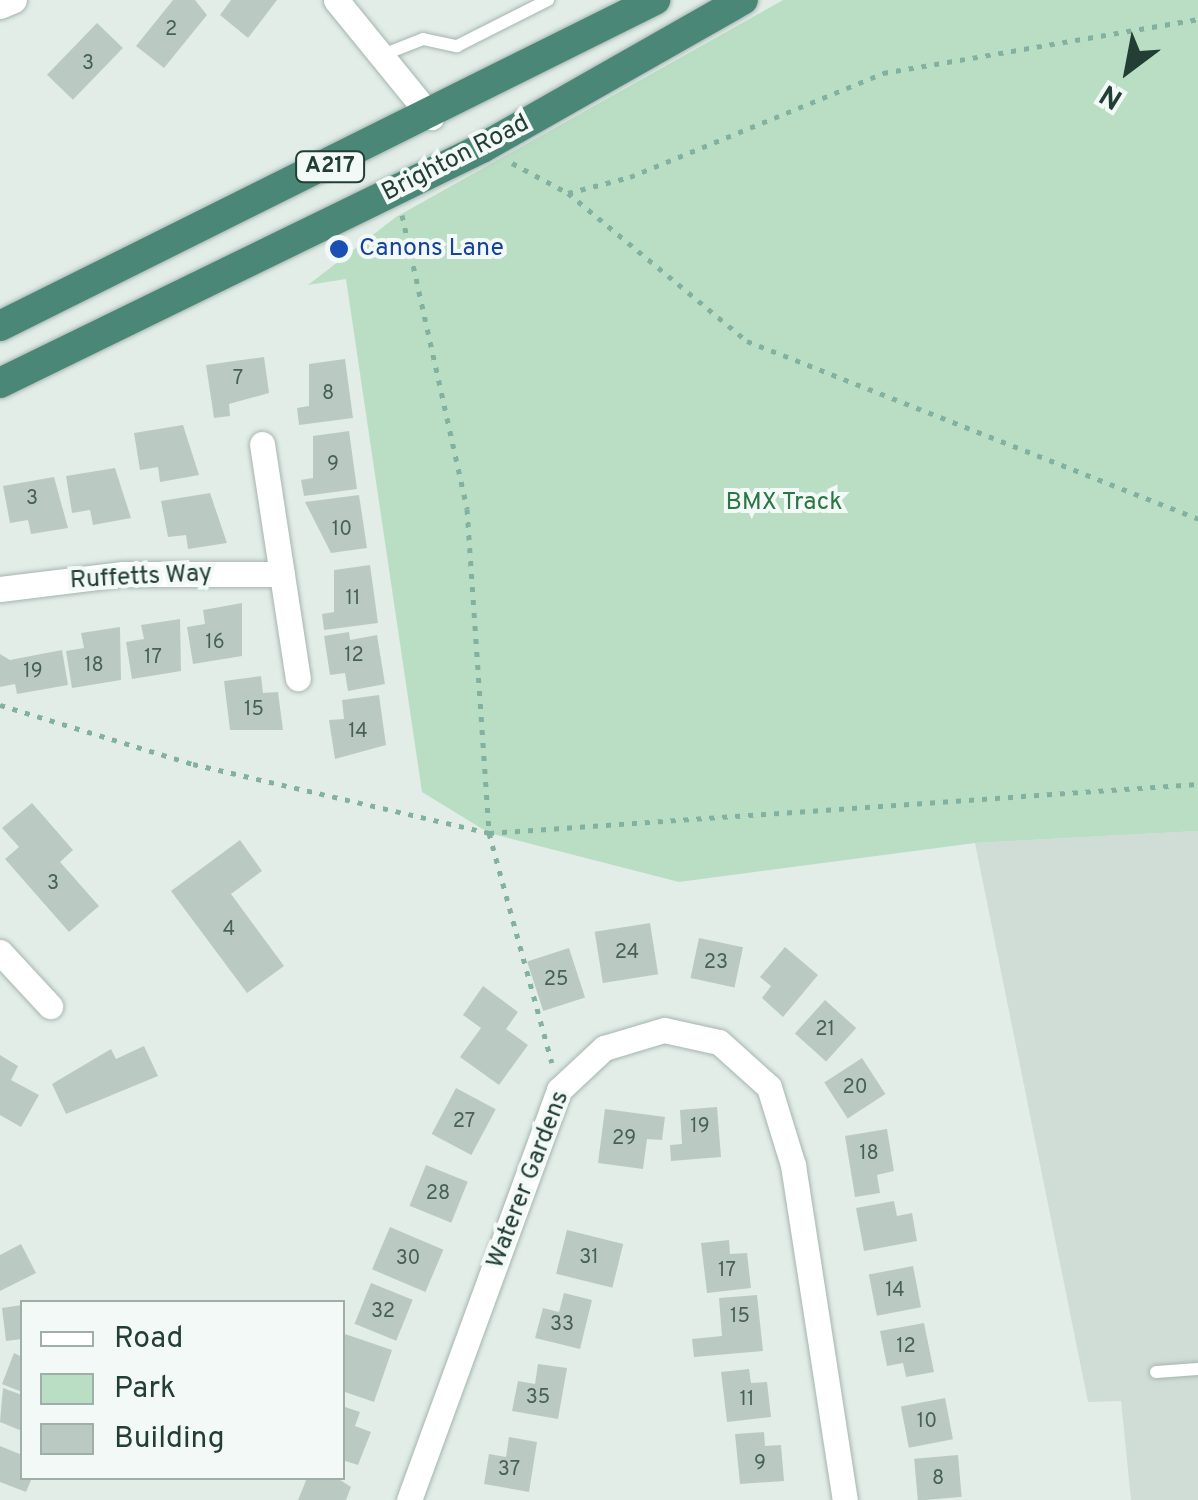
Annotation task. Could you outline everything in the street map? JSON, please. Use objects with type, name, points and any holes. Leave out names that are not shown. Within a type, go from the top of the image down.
[{"type":"highway","name":"Brighton Road","points":[[0,326],[432,117],[655,0]]},
{"type":"highway","name":"Brighton Road","points":[[0,383],[468,154],[743,0]]},
{"type":"highway","points":[[432,117],[468,154]]},
{"type":"street","points":[[0,6],[14,0]]},
{"type":"street","points":[[337,0],[385,54],[432,117]]},
{"type":"street","points":[[262,444],[298,678]]},
{"type":"street","name":"Ruffetts Way","points":[[0,589],[123,574],[282,574]]},
{"type":"street","points":[[0,952],[50,1006]]},
{"type":"street","name":"Waterer Gardens","points":[[409,1500],[559,1090],[604,1048],[664,1030],[719,1042],[769,1088],[793,1164],[845,1500]]},
{"type":"lane","points":[[385,54],[423,39],[457,46],[548,0]]},
{"type":"lane","points":[[1156,1372],[1198,1369]]},
{"type":"path","points":[[568,192],[630,177],[883,74],[1198,19]]},
{"type":"path","points":[[468,154],[568,192],[747,341],[1198,520]]},
{"type":"path","points":[[399,201],[467,509],[489,833],[559,1090]]},
{"type":"path","points":[[0,705],[194,764],[489,833],[1198,784]]},
{"type":"shaded area","points":[[1198,831],[1198,1500],[1131,1500],[1121,1401],[1088,1402],[975,843]]},
{"type":"green space","name":"BMX Track","points":[[783,0],[1198,0],[1198,831],[975,843],[679,882],[489,833],[422,792],[346,279],[308,285],[396,217]]},
{"type":"building","points":[[173,0],[195,0],[207,15],[164,68],[136,46]]},
{"type":"building","points":[[231,0],[277,0],[248,38],[220,15]]},
{"type":"building","points":[[97,23],[123,48],[73,100],[47,75]]},
{"type":"building","points":[[264,357],[269,393],[229,404],[230,416],[214,418],[206,365]]},
{"type":"building","points":[[345,359],[353,418],[299,425],[297,408],[309,406],[309,364]]},
{"type":"building","points":[[183,425],[199,475],[160,482],[158,467],[140,470],[134,433]]},
{"type":"building","points":[[349,431],[357,489],[304,496],[301,480],[313,478],[313,436]]},
{"type":"building","points":[[115,468],[131,518],[93,525],[90,510],[72,513],[66,476]]},
{"type":"building","points":[[54,477],[68,528],[31,534],[28,520],[10,523],[3,486]]},
{"type":"building","points":[[210,493],[227,543],[188,549],[186,535],[168,537],[161,501]]},
{"type":"building","points":[[359,495],[367,548],[331,553],[305,502]]},
{"type":"building","points":[[370,565],[378,623],[324,630],[322,614],[334,612],[334,570]]},
{"type":"building","points":[[242,603],[242,656],[193,664],[187,627],[205,624],[203,610]]},
{"type":"building","points":[[180,619],[181,671],[132,679],[126,642],[144,639],[141,625]]},
{"type":"building","points":[[120,627],[121,680],[72,688],[66,651],[84,648],[81,633]]},
{"type":"building","points":[[349,632],[350,640],[377,635],[385,684],[348,691],[345,673],[330,675],[324,636]]},
{"type":"building","points":[[62,650],[68,685],[17,694],[15,684],[0,687],[0,654],[10,660]]},
{"type":"building","points":[[261,676],[263,693],[278,692],[283,730],[230,730],[224,681]]},
{"type":"building","points":[[379,695],[386,745],[335,759],[329,720],[344,719],[342,700]]},
{"type":"building","points":[[32,803],[73,850],[60,862],[99,906],[69,932],[5,859],[19,847],[2,828]]},
{"type":"building","points":[[240,840],[262,871],[231,894],[284,966],[247,993],[171,891]]},
{"type":"building","points":[[650,923],[658,974],[603,983],[595,932]]},
{"type":"building","points":[[699,938],[743,947],[734,987],[690,978]]},
{"type":"building","points":[[785,947],[818,975],[783,1017],[762,998],[771,986],[760,977]]},
{"type":"building","points":[[569,948],[585,997],[543,1011],[527,962]]},
{"type":"building","points":[[483,986],[518,1012],[506,1029],[528,1045],[499,1085],[460,1057],[481,1028],[463,1015]]},
{"type":"building","points":[[825,1000],[856,1028],[826,1062],[795,1033]]},
{"type":"building","points":[[144,1046],[158,1076],[66,1114],[52,1084],[111,1049],[116,1059]]},
{"type":"building","points":[[0,1055],[18,1066],[11,1080],[39,1095],[21,1127],[0,1115]]},
{"type":"building","points":[[862,1058],[885,1094],[848,1119],[824,1083]]},
{"type":"building","points":[[456,1088],[496,1109],[471,1155],[432,1134]]},
{"type":"building","points":[[717,1107],[721,1157],[671,1161],[670,1145],[682,1144],[680,1110]]},
{"type":"building","points":[[605,1109],[665,1117],[662,1140],[647,1139],[643,1169],[598,1163]]},
{"type":"building","points":[[887,1129],[894,1171],[877,1175],[880,1193],[855,1197],[845,1136]]},
{"type":"building","points":[[426,1165],[468,1182],[451,1223],[410,1206]]},
{"type":"building","points":[[894,1201],[897,1216],[912,1213],[917,1241],[864,1251],[856,1208]]},
{"type":"building","points":[[390,1227],[443,1250],[425,1292],[372,1269]]},
{"type":"building","points":[[567,1230],[623,1244],[612,1288],[556,1274]]},
{"type":"building","points":[[729,1240],[730,1254],[747,1253],[751,1288],[707,1293],[701,1243]]},
{"type":"building","points":[[21,1244],[36,1273],[0,1291],[0,1255]]},
{"type":"building","points":[[913,1266],[921,1307],[877,1316],[869,1275]]},
{"type":"building","points":[[371,1283],[413,1300],[396,1341],[355,1324]]},
{"type":"building","points":[[564,1293],[592,1300],[580,1349],[535,1338],[543,1308],[559,1312]]},
{"type":"building","points":[[757,1295],[763,1351],[694,1357],[692,1339],[722,1336],[719,1298]]},
{"type":"building","points":[[20,1305],[20,1339],[6,1341],[2,1308]]},
{"type":"building","points":[[924,1323],[934,1372],[906,1377],[903,1363],[887,1366],[880,1331]]},
{"type":"building","points":[[345,1334],[392,1350],[374,1402],[345,1392]]},
{"type":"building","points":[[14,1353],[20,1356],[20,1391],[2,1384]]},
{"type":"building","points":[[538,1364],[567,1368],[558,1419],[512,1411],[518,1381],[535,1384]]},
{"type":"building","points":[[749,1369],[751,1383],[767,1382],[771,1417],[727,1422],[721,1372]]},
{"type":"building","points":[[3,1388],[20,1394],[20,1430],[0,1422]]},
{"type":"building","points":[[945,1398],[953,1439],[909,1448],[901,1407]]},
{"type":"building","points":[[345,1407],[360,1412],[355,1426],[371,1432],[358,1465],[345,1461]]},
{"type":"building","points":[[764,1432],[765,1446],[781,1445],[784,1481],[740,1484],[735,1434]]},
{"type":"building","points":[[509,1437],[537,1442],[529,1492],[484,1484],[489,1454],[506,1457]]},
{"type":"building","points":[[0,1446],[20,1454],[20,1480],[31,1480],[26,1492],[0,1482]]},
{"type":"building","points":[[958,1455],[962,1497],[918,1500],[914,1459]]},
{"type":"building","points":[[306,1480],[340,1480],[351,1487],[346,1500],[298,1500]]},
{"type":"place","name":"Canons Lane","points":[[339,249]]}]
